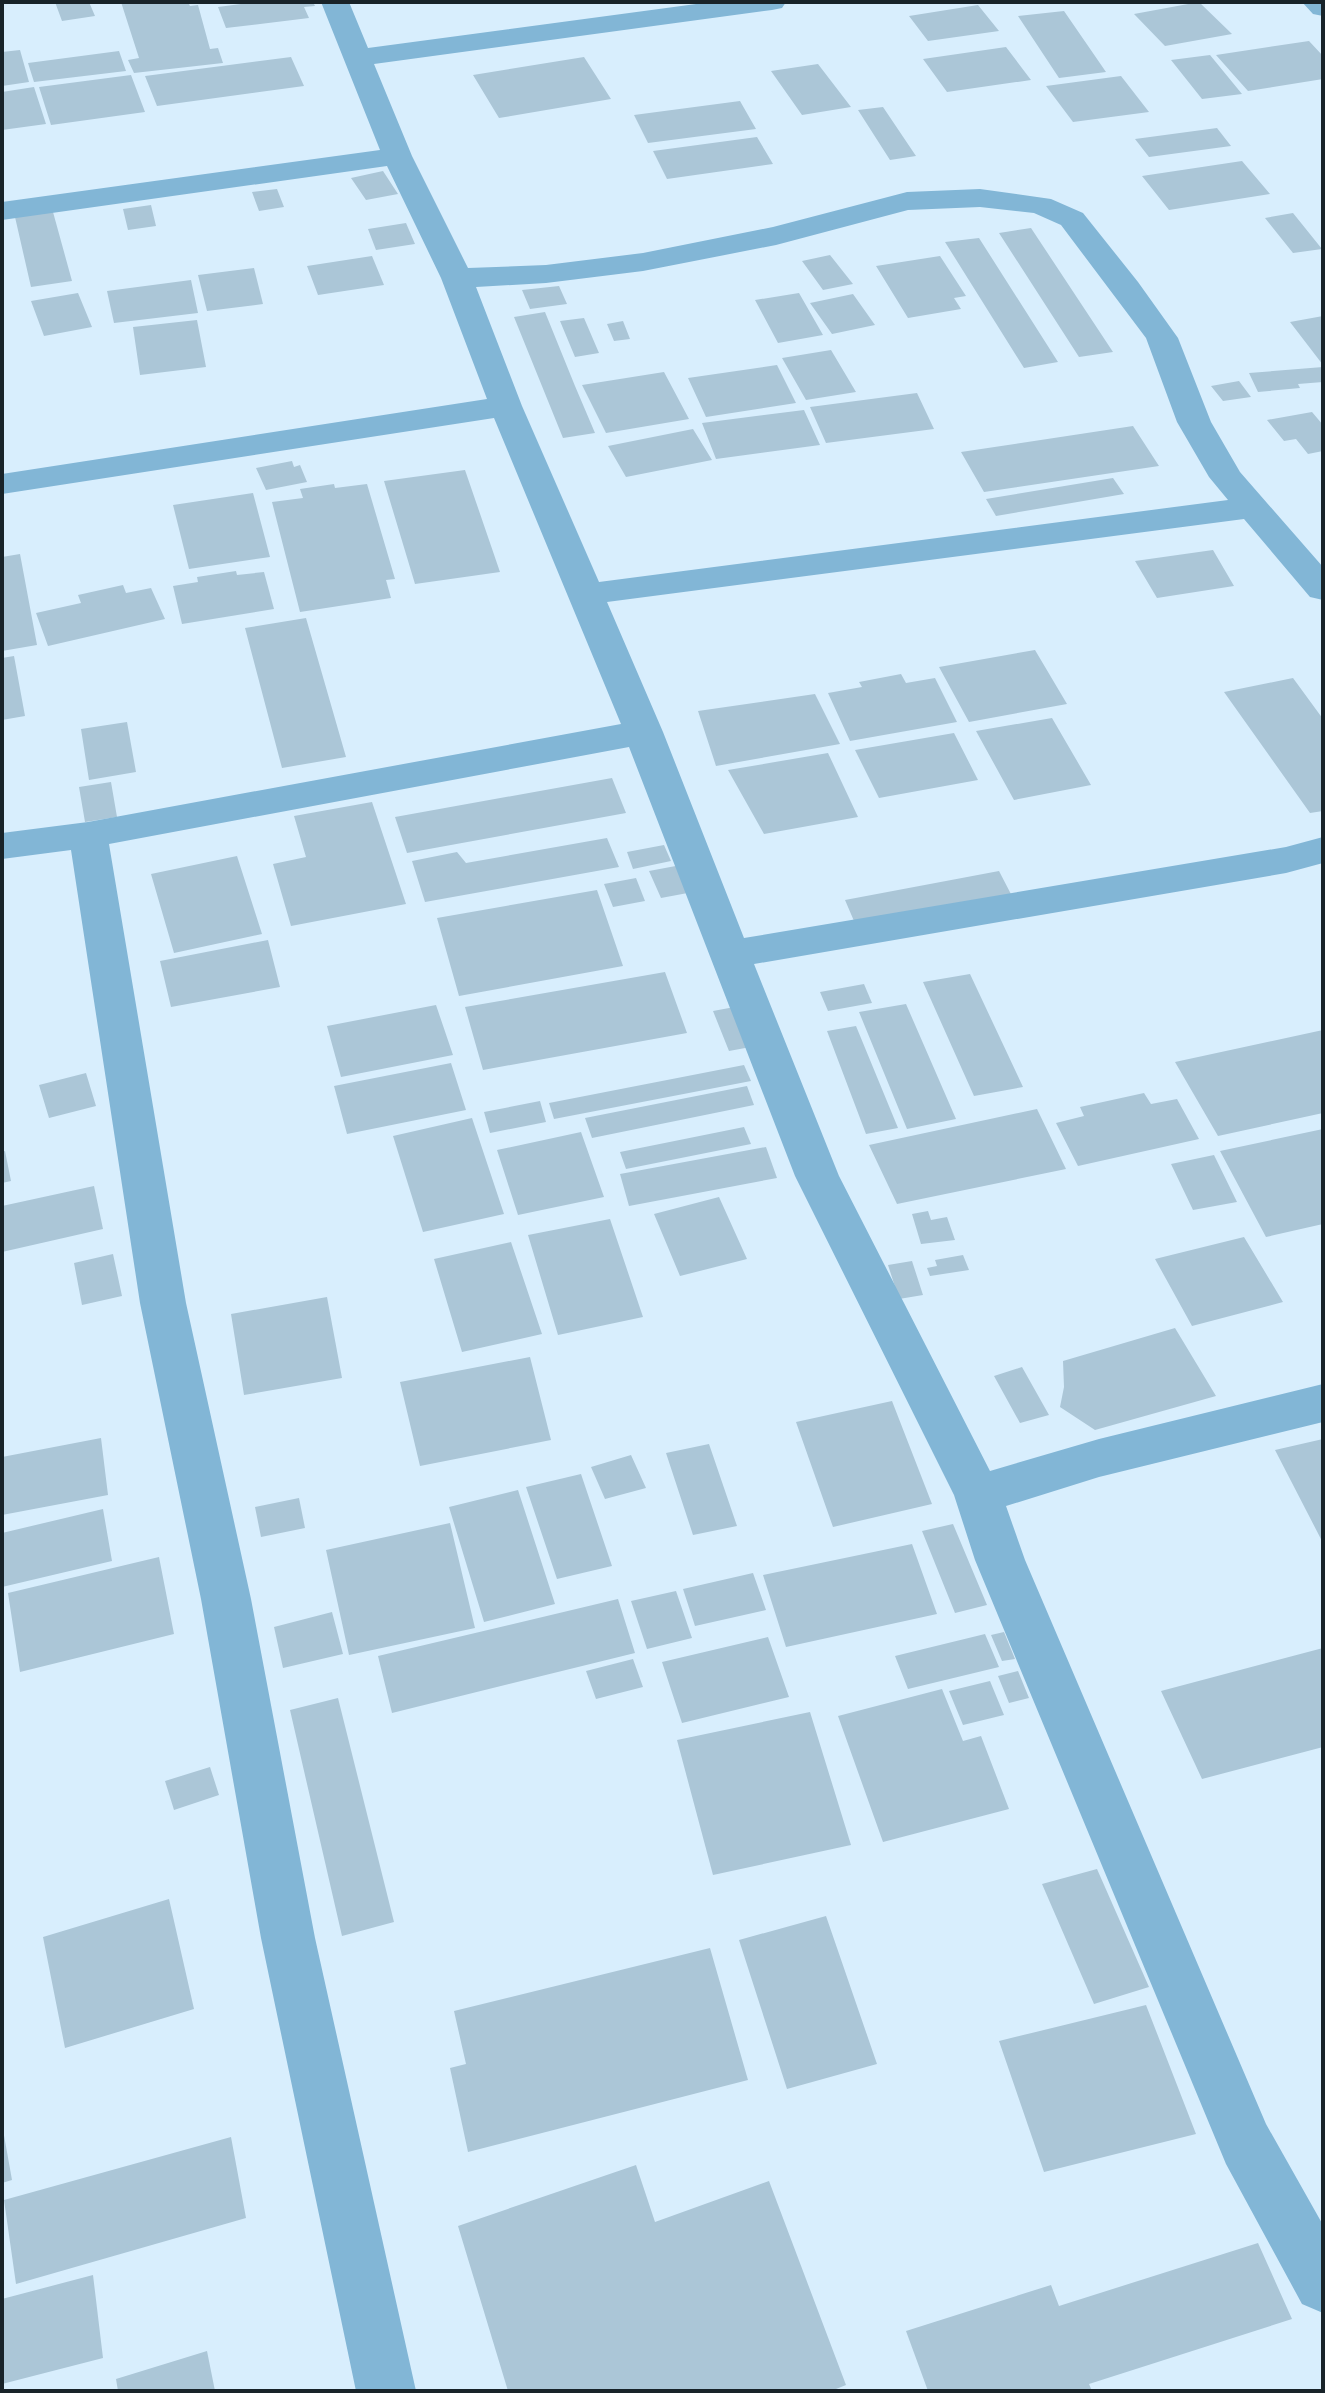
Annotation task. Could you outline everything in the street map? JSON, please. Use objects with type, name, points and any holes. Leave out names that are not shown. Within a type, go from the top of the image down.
[{"type":"street","points":[[335,2],[397,156],[457,278],[506,406],[644,732],[817,1176],[978,1495],[1000,1560],[1246,2144],[1323,2283]]},
{"type":"street","points":[[357,58],[772,2]]},
{"type":"street","points":[[1316,2],[1323,8]]},
{"type":"street","points":[[2,211],[397,156]]},
{"type":"street","points":[[457,278],[546,274],[643,262],[776,236],[907,201],[980,198],[1040,205],[1072,219],[1153,325],[1162,338],[1194,422],[1226,477],[1323,589]]},
{"type":"street","points":[[2,484],[506,406]]},
{"type":"street","points":[[586,594],[1254,507]]},
{"type":"street","points":[[2,846],[88,835],[644,732]]},
{"type":"street","points":[[88,835],[163,1303],[226,1599],[288,1938],[386,2391]]},
{"type":"street","points":[[732,954],[1286,860],[1323,850]]},
{"type":"street","points":[[978,1495],[1099,1458],[1323,1403]]},
{"type":"building","points":[[55,2],[89,2],[95,16],[62,21]]},
{"type":"building","points":[[121,2],[188,2],[190,6],[198,5],[210,49],[218,48],[223,63],[134,73],[128,60],[139,58]]},
{"type":"building","points":[[256,2],[313,2],[315,6],[304,7],[309,18],[226,28],[218,7]]},
{"type":"building","points":[[1199,2],[1232,34],[1165,46],[1134,14]]},
{"type":"building","points":[[978,5],[999,31],[928,41],[909,16]]},
{"type":"building","points":[[1064,11],[1106,72],[1059,78],[1018,16]]},
{"type":"building","points":[[1309,41],[1323,56],[1323,79],[1248,91],[1216,55]]},
{"type":"building","points":[[1006,47],[1031,80],[947,92],[923,59]]},
{"type":"building","points":[[20,50],[29,82],[2,86],[2,52]]},
{"type":"building","points":[[119,51],[126,71],[34,82],[28,63]]},
{"type":"building","points":[[1210,55],[1242,94],[1202,99],[1171,60]]},
{"type":"building","points":[[291,57],[304,86],[157,106],[145,76]]},
{"type":"building","points":[[584,57],[611,99],[499,118],[473,75]]},
{"type":"building","points":[[818,64],[851,107],[802,115],[771,71]]},
{"type":"building","points":[[131,75],[145,112],[51,125],[39,87]]},
{"type":"building","points":[[1121,76],[1149,112],[1073,122],[1046,86]]},
{"type":"building","points":[[34,87],[46,124],[2,130],[2,92]]},
{"type":"building","points":[[740,101],[756,129],[648,143],[634,115]]},
{"type":"building","points":[[883,107],[916,156],[890,160],[858,110]]},
{"type":"building","points":[[1217,128],[1231,146],[1149,157],[1135,139]]},
{"type":"building","points":[[757,137],[773,164],[667,179],[653,151]]},
{"type":"building","points":[[1242,161],[1270,194],[1169,210],[1142,176]]},
{"type":"building","points":[[383,171],[398,194],[366,200],[351,178]]},
{"type":"building","points":[[277,189],[284,207],[259,211],[252,192]]},
{"type":"building","points":[[151,205],[156,226],[128,230],[123,209]]},
{"type":"building","points":[[53,212],[72,281],[31,287],[15,217]]},
{"type":"building","points":[[1293,213],[1322,249],[1293,253],[1265,218]]},
{"type":"building","points":[[406,223],[415,244],[376,250],[368,229]]},
{"type":"building","points":[[1031,228],[1113,352],[1079,357],[999,233]]},
{"type":"building","points":[[979,238],[1058,362],[1024,368],[945,242]]},
{"type":"building","points":[[830,255],[853,284],[823,290],[802,261]]},
{"type":"building","points":[[372,256],[384,285],[318,295],[307,266]]},
{"type":"building","points":[[940,256],[966,296],[954,298],[961,309],[908,318],[876,266]]},
{"type":"building","points":[[254,268],[263,304],[207,311],[198,275]]},
{"type":"building","points":[[191,280],[198,313],[114,323],[107,291]]},
{"type":"building","points":[[559,286],[567,304],[530,309],[522,290]]},
{"type":"building","points":[[78,293],[92,327],[44,336],[31,301]]},
{"type":"building","points":[[799,293],[823,335],[778,343],[755,300]]},
{"type":"building","points":[[853,294],[875,325],[832,334],[810,303]]},
{"type":"building","points":[[545,312],[595,433],[563,438],[514,317]]},
{"type":"building","points":[[1323,316],[1323,365],[1290,322]]},
{"type":"building","points":[[584,318],[599,353],[575,357],[560,321]]},
{"type":"building","points":[[197,320],[206,367],[140,375],[133,327]]},
{"type":"building","points":[[623,321],[630,339],[614,341],[607,324]]},
{"type":"building","points":[[831,350],[856,392],[806,400],[782,358]]},
{"type":"building","points":[[777,365],[796,403],[706,417],[688,378]]},
{"type":"building","points":[[1323,367],[1323,382],[1298,384],[1300,388],[1258,392],[1249,373]]},
{"type":"building","points":[[664,372],[689,419],[606,433],[582,385]]},
{"type":"building","points":[[1239,381],[1251,397],[1223,401],[1211,386]]},
{"type":"building","points":[[917,393],[934,429],[826,443],[810,407]]},
{"type":"building","points":[[804,410],[820,445],[716,459],[702,423]]},
{"type":"building","points":[[1312,412],[1323,425],[1323,451],[1308,454],[1296,439],[1284,441],[1267,420]]},
{"type":"building","points":[[1133,426],[1159,466],[984,492],[961,452]]},
{"type":"building","points":[[693,429],[712,460],[626,477],[608,446]]},
{"type":"building","points":[[292,461],[294,467],[300,465],[307,482],[266,490],[256,468]]},
{"type":"building","points":[[465,470],[500,572],[415,584],[384,481]]},
{"type":"building","points":[[1113,478],[1124,494],[996,516],[986,499]]},
{"type":"building","points":[[334,484],[335,488],[367,484],[395,579],[386,580],[391,598],[300,612],[272,502],[303,498],[300,489]]},
{"type":"building","points":[[253,493],[270,557],[189,569],[173,505]]},
{"type":"building","points":[[1213,550],[1234,586],[1157,598],[1135,561]]},
{"type":"building","points":[[20,554],[37,645],[2,651],[2,557]]},
{"type":"building","points":[[236,571],[237,575],[264,572],[274,609],[182,624],[173,586],[198,582],[197,577]]},
{"type":"building","points":[[123,585],[126,593],[151,588],[165,619],[48,646],[36,613],[81,603],[78,595]]},
{"type":"building","points":[[306,618],[346,757],[282,768],[245,628]]},
{"type":"building","points":[[1035,650],[1067,704],[969,722],[939,667]]},
{"type":"building","points":[[14,656],[25,716],[2,720],[2,658]]},
{"type":"building","points":[[901,674],[906,683],[935,678],[957,722],[850,741],[828,693],[862,687],[859,682]]},
{"type":"building","points":[[1293,678],[1323,719],[1323,811],[1310,813],[1224,692]]},
{"type":"building","points":[[815,694],[840,744],[716,766],[698,711]]},
{"type":"building","points":[[1052,718],[1091,785],[1014,800],[976,731]]},
{"type":"building","points":[[127,722],[136,772],[89,780],[81,729]]},
{"type":"building","points":[[954,733],[978,780],[879,798],[855,750]]},
{"type":"building","points":[[828,753],[858,817],[764,834],[728,770]]},
{"type":"building","points":[[612,778],[626,813],[407,853],[395,817]]},
{"type":"building","points":[[111,782],[117,817],[85,822],[79,787]]},
{"type":"building","points":[[372,802],[406,904],[291,926],[273,864],[306,857],[294,816]]},
{"type":"building","points":[[607,838],[619,867],[425,902],[412,861],[457,852],[466,863]]},
{"type":"building","points":[[664,845],[671,861],[633,869],[627,852]]},
{"type":"building","points":[[237,856],[262,934],[174,953],[151,874]]},
{"type":"building","points":[[681,865],[693,892],[661,898],[649,871]]},
{"type":"building","points":[[999,871],[1013,898],[857,928],[845,900]]},
{"type":"building","points":[[636,878],[645,901],[613,907],[604,884]]},
{"type":"building","points":[[597,890],[623,966],[459,996],[437,918]]},
{"type":"building","points":[[268,940],[280,987],[171,1007],[160,961]]},
{"type":"building","points":[[665,972],[687,1033],[483,1070],[465,1007]]},
{"type":"building","points":[[970,974],[1023,1087],[974,1096],[923,982]]},
{"type":"building","points":[[864,984],[872,1003],[828,1011],[820,992]]},
{"type":"building","points":[[906,1004],[956,1119],[907,1129],[859,1012]]},
{"type":"building","points":[[436,1005],[453,1055],[341,1077],[327,1026]]},
{"type":"building","points":[[740,1006],[756,1046],[729,1051],[713,1011]]},
{"type":"building","points":[[856,1026],[898,1128],[866,1134],[827,1031]]},
{"type":"building","points":[[1323,1030],[1323,1113],[1218,1136],[1175,1062]]},
{"type":"building","points":[[451,1063],[466,1110],[347,1134],[334,1086]]},
{"type":"building","points":[[744,1065],[751,1081],[554,1119],[549,1103]]},
{"type":"building","points":[[86,1073],[96,1106],[49,1118],[39,1085]]},
{"type":"building","points":[[747,1086],[754,1105],[592,1138],[585,1118]]},
{"type":"building","points":[[1144,1093],[1151,1104],[1177,1099],[1199,1139],[1078,1166],[1056,1123],[1084,1116],[1080,1107]]},
{"type":"building","points":[[540,1101],[546,1122],[490,1133],[484,1112]]},
{"type":"building","points":[[1037,1109],[1066,1169],[897,1204],[869,1145]]},
{"type":"building","points":[[472,1118],[504,1214],[423,1232],[393,1136]]},
{"type":"building","points":[[744,1127],[751,1144],[626,1169],[620,1152]]},
{"type":"building","points":[[1323,1129],[1323,1224],[1266,1237],[1220,1151]]},
{"type":"building","points":[[581,1132],[604,1197],[518,1215],[497,1150]]},
{"type":"building","points":[[766,1147],[777,1178],[629,1206],[620,1174]]},
{"type":"building","points":[[5,1151],[11,1181],[2,1183],[2,1152]]},
{"type":"building","points":[[1214,1155],[1237,1202],[1193,1210],[1171,1164]]},
{"type":"building","points":[[94,1186],[103,1229],[2,1252],[2,1206]]},
{"type":"building","points":[[719,1197],[747,1259],[680,1276],[654,1214]]},
{"type":"building","points":[[928,1211],[931,1220],[947,1217],[955,1240],[921,1244],[912,1214]]},
{"type":"building","points":[[610,1219],[643,1317],[558,1335],[528,1235]]},
{"type":"building","points":[[1244,1237],[1283,1302],[1192,1326],[1155,1259]]},
{"type":"building","points":[[511,1242],[542,1334],[462,1352],[434,1259]]},
{"type":"building","points":[[113,1254],[122,1296],[82,1305],[74,1263]]},
{"type":"building","points":[[963,1255],[969,1270],[930,1276],[927,1268],[937,1266],[935,1260]]},
{"type":"building","points":[[912,1261],[923,1295],[899,1299],[888,1265]]},
{"type":"building","points":[[327,1297],[342,1378],[244,1395],[231,1314]]},
{"type":"building","points":[[1175,1328],[1216,1396],[1095,1430],[1060,1407],[1064,1387],[1063,1361]]},
{"type":"building","points":[[530,1357],[551,1440],[420,1466],[400,1382]]},
{"type":"building","points":[[1022,1367],[1049,1415],[1020,1423],[994,1376]]},
{"type":"building","points":[[892,1401],[932,1504],[833,1527],[796,1422]]},
{"type":"building","points":[[101,1438],[108,1495],[2,1515],[2,1457]]},
{"type":"building","points":[[1323,1439],[1323,1543],[1275,1450]]},
{"type":"building","points":[[709,1444],[737,1526],[693,1535],[666,1453]]},
{"type":"building","points":[[631,1455],[646,1488],[605,1499],[591,1467]]},
{"type":"building","points":[[581,1474],[612,1566],[557,1579],[526,1487]]},
{"type":"building","points":[[518,1490],[555,1604],[484,1622],[449,1507]]},
{"type":"building","points":[[299,1498],[305,1528],[261,1537],[255,1507]]},
{"type":"building","points":[[103,1509],[112,1561],[2,1587],[2,1533]]},
{"type":"building","points":[[450,1523],[475,1628],[349,1655],[326,1550]]},
{"type":"building","points":[[953,1524],[987,1605],[955,1613],[922,1531]]},
{"type":"building","points":[[912,1544],[937,1614],[786,1647],[763,1575]]},
{"type":"building","points":[[159,1557],[174,1634],[20,1672],[8,1593]]},
{"type":"building","points":[[753,1573],[766,1610],[695,1626],[683,1589]]},
{"type":"building","points":[[676,1591],[692,1638],[647,1649],[631,1601]]},
{"type":"building","points":[[618,1599],[635,1653],[392,1713],[378,1656]]},
{"type":"building","points":[[332,1612],[343,1654],[283,1668],[274,1627]]},
{"type":"building","points":[[1004,1632],[1015,1659],[1002,1661],[991,1635]]},
{"type":"building","points":[[985,1634],[999,1667],[908,1689],[895,1656]]},
{"type":"building","points":[[768,1637],[789,1697],[682,1723],[662,1662]]},
{"type":"building","points":[[1323,1648],[1323,1747],[1202,1779],[1161,1691]]},
{"type":"building","points":[[633,1659],[643,1687],[596,1699],[586,1671]]},
{"type":"building","points":[[1018,1671],[1029,1698],[1009,1703],[998,1676]]},
{"type":"building","points":[[990,1681],[1004,1715],[963,1725],[949,1691]]},
{"type":"building","points":[[942,1689],[963,1741],[981,1736],[1009,1809],[883,1842],[838,1716]]},
{"type":"building","points":[[338,1698],[394,1922],[342,1936],[290,1710]]},
{"type":"building","points":[[810,1712],[851,1845],[713,1875],[677,1740]]},
{"type":"building","points":[[210,1767],[219,1795],[174,1810],[165,1781]]},
{"type":"building","points":[[1097,1869],[1149,1987],[1094,2004],[1042,1884]]},
{"type":"building","points":[[169,1899],[194,2009],[65,2048],[43,1937]]},
{"type":"building","points":[[826,1916],[877,2064],[787,2089],[739,1940]]},
{"type":"building","points":[[710,1948],[748,2080],[468,2152],[450,2068],[466,2064],[454,2011]]},
{"type":"building","points":[[1146,2005],[1196,2134],[1044,2172],[999,2041]]},
{"type":"building","points":[[2,2124],[12,2180],[2,2183]]},
{"type":"building","points":[[231,2137],[246,2218],[16,2284],[4,2200]]},
{"type":"building","points":[[636,2165],[655,2222],[769,2181],[846,2385],[831,2391],[508,2391],[458,2226]]},
{"type":"building","points":[[1258,2243],[1292,2319],[1089,2384],[1092,2391],[928,2391],[906,2331],[1051,2285],[1059,2306]]},
{"type":"building","points":[[93,2275],[103,2358],[2,2384],[2,2299]]},
{"type":"building","points":[[207,2351],[215,2391],[118,2391],[116,2379]]}]
